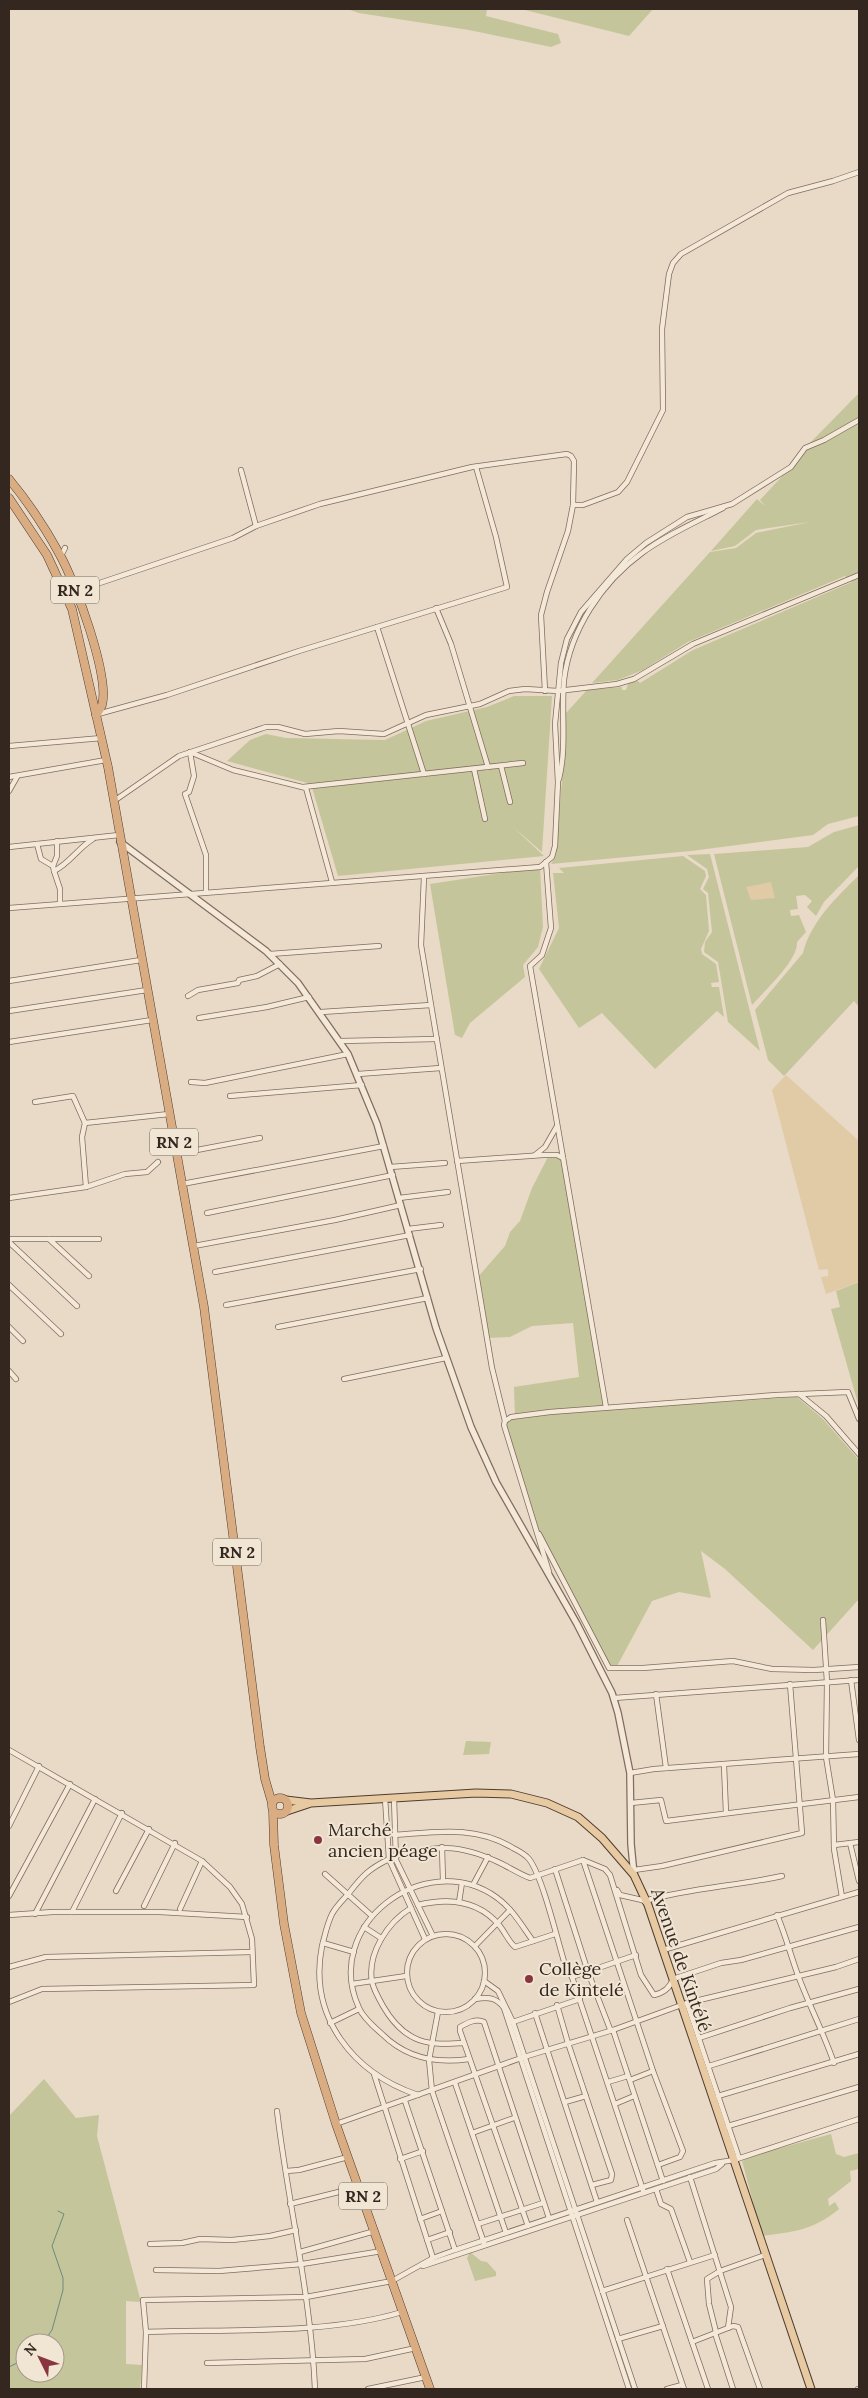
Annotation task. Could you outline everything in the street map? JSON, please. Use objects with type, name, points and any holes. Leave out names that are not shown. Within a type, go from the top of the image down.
[{"type":"highway","name":"RN 2","points":[[9,479],[36,516],[61,556],[76,592],[91,636],[101,679],[102,705],[96,715]]},
{"type":"highway","name":"RN 2","points":[[9,498],[47,555],[63,588],[76,626],[102,738],[204,1307],[230,1493],[259,1740],[266,1783],[280,1812],[274,1844],[284,1924],[301,2013],[336,2124],[430,2389]]},
{"type":"highway","points":[[274,1800],[286,1800]]},
{"type":"highway","name":"RN 2","points":[[280,1812],[288,1806],[286,1800]]},
{"type":"main road","name":"Avenue de Kintélé","points":[[280,1812],[311,1804],[385,1798],[503,1793],[547,1803],[568,1812],[586,1824],[622,1858],[634,1872],[684,2004],[737,2159],[765,2255],[811,2389]]},
{"type":"main road","name":"Avenue de Kintélé","points":[[286,1800],[311,1804]]},
{"type":"street","points":[[573,506],[583,505],[618,492],[627,482],[663,410],[662,329],[669,274],[673,263],[682,254],[788,193],[833,182],[859,172]]},
{"type":"street","points":[[558,782],[563,763],[564,690],[567,656],[590,608],[621,572],[643,552],[732,504],[791,467],[805,448],[824,440],[859,420]]},
{"type":"street","points":[[76,592],[233,538],[256,526],[320,504],[476,467],[571,456],[574,461],[573,506],[568,531],[541,615],[545,691]]},
{"type":"street","points":[[96,715],[166,695],[507,587],[496,537],[476,467]]},
{"type":"street","points":[[240,470],[256,526]]},
{"type":"street","points":[[9,908],[60,902],[131,900],[206,892],[540,867],[552,857],[555,846],[558,782],[555,733],[560,663],[567,639],[581,612],[627,559],[646,543],[687,517],[732,504]]},
{"type":"street","points":[[61,556],[65,548]]},
{"type":"street","points":[[113,802],[169,762],[190,752],[266,727],[278,727],[305,734],[339,731],[384,734],[426,716],[480,704],[509,691],[525,689],[558,691],[617,684],[634,679],[693,644],[859,575]]},
{"type":"street","points":[[436,608],[451,644],[488,767]]},
{"type":"street","points":[[377,627],[424,774]]},
{"type":"street","points":[[9,746],[102,738]]},
{"type":"street","points":[[190,752],[233,770],[303,787],[523,763]]},
{"type":"street","points":[[190,752],[194,776],[189,792],[185,794],[206,855],[206,892]]},
{"type":"street","points":[[9,777],[106,760]]},
{"type":"street","points":[[501,766],[510,802]]},
{"type":"street","points":[[474,769],[485,819]]},
{"type":"street","points":[[9,790],[17,777]]},
{"type":"street","points":[[303,787],[308,792],[332,882]]},
{"type":"street","points":[[37,844],[41,859],[54,868],[62,867],[81,846],[96,838]]},
{"type":"street","points":[[9,847],[57,841],[119,838],[270,954],[321,1012],[348,1054],[362,1084],[384,1146],[446,1358],[460,1400],[480,1449],[598,1664],[614,1698],[630,1773],[631,1844],[634,1872],[802,1834],[798,1803],[790,1684]]},
{"type":"street","points":[[57,841],[57,856],[54,868],[60,889],[60,902]]},
{"type":"street","points":[[546,862],[551,928],[542,955],[530,966],[606,1407]]},
{"type":"street","points":[[424,877],[421,945],[492,1368],[505,1421],[504,1426],[552,1580]]},
{"type":"street","points":[[270,954],[379,946]]},
{"type":"street","points":[[9,982],[141,960]]},
{"type":"street","points":[[188,996],[198,990],[238,983],[239,980],[257,976],[280,964]]},
{"type":"street","points":[[9,1011],[147,990]]},
{"type":"street","points":[[199,1018],[267,1007],[309,997]]},
{"type":"street","points":[[321,1012],[431,1005]]},
{"type":"street","points":[[9,1042],[152,1020]]},
{"type":"street","points":[[340,1041],[436,1039]]},
{"type":"street","points":[[191,1082],[206,1083],[348,1054]]},
{"type":"street","points":[[358,1074],[441,1068]]},
{"type":"street","points":[[230,1096],[362,1084]]},
{"type":"street","points":[[34,1102],[73,1096],[85,1123],[82,1137],[86,1186]]},
{"type":"street","points":[[85,1123],[169,1114]]},
{"type":"street","points":[[534,1156],[545,1148],[558,1125]]},
{"type":"street","points":[[176,1154],[260,1138]]},
{"type":"street","points":[[182,1184],[384,1146]]},
{"type":"street","points":[[457,1161],[557,1155],[563,1158]]},
{"type":"street","points":[[9,1198],[86,1186],[125,1174],[147,1172],[158,1162]]},
{"type":"street","points":[[390,1167],[444,1162]]},
{"type":"street","points":[[207,1213],[392,1176]]},
{"type":"street","points":[[399,1198],[448,1192]]},
{"type":"street","points":[[194,1246],[335,1220],[401,1205]]},
{"type":"street","points":[[215,1272],[441,1225]]},
{"type":"street","points":[[48,1239],[89,1276]]},
{"type":"street","points":[[9,1241],[99,1239]]},
{"type":"street","points":[[9,1241],[77,1306]]},
{"type":"street","points":[[226,1305],[420,1269]]},
{"type":"street","points":[[9,1285],[61,1334]]},
{"type":"street","points":[[278,1327],[428,1298]]},
{"type":"street","points":[[9,1327],[23,1341]]},
{"type":"street","points":[[344,1379],[446,1358]]},
{"type":"street","points":[[9,1372],[16,1379]]},
{"type":"street","points":[[505,1421],[511,1417],[606,1407],[848,1392],[859,1419]]},
{"type":"street","points":[[799,1394],[826,1416],[859,1454]]},
{"type":"street","points":[[535,1526],[610,1668],[643,1668],[733,1661],[772,1669],[859,1667]]},
{"type":"street","points":[[823,1620],[825,1668],[828,1682],[826,1757],[833,1800],[834,1845],[842,1898]]},
{"type":"street","points":[[852,1680],[859,1740]]},
{"type":"street","points":[[614,1698],[859,1680]]},
{"type":"street","points":[[656,1694],[666,1768]]},
{"type":"street","points":[[9,1758],[10,1751],[122,1813],[202,1861],[230,1887],[242,1904],[247,1917],[254,1985],[42,1989],[9,2002]]},
{"type":"street","points":[[630,1773],[666,1768],[859,1754]]},
{"type":"street","points":[[724,1765],[726,1813]]},
{"type":"street","points":[[9,1826],[39,1766]]},
{"type":"street","points":[[9,1896],[70,1784]]},
{"type":"street","points":[[631,1803],[661,1800],[666,1821],[798,1803],[859,1797]]},
{"type":"street","points":[[385,1798],[389,1859],[425,1939]]},
{"type":"street","points":[[394,1798],[395,1856],[433,1936]]},
{"type":"street","points":[[35,1914],[95,1799]]},
{"type":"street","points":[[72,1912],[122,1813]]},
{"type":"street","points":[[116,1891],[149,1829]]},
{"type":"street","points":[[394,1835],[452,1831],[475,1833],[493,1837],[525,1855],[538,1876],[566,1968],[572,1977],[580,1999],[643,2190]]},
{"type":"street","points":[[834,1845],[859,1842]]},
{"type":"street","points":[[144,1906],[174,1843]]},
{"type":"street","points":[[850,1843],[859,1881]]},
{"type":"street","points":[[395,1856],[442,1847],[466,1849],[488,1857],[527,1876],[538,1876],[584,1860],[606,1869],[620,1895],[642,1900],[646,1903],[676,1892],[721,1887],[782,1876]]},
{"type":"street","points":[[442,1847],[443,1881]]},
{"type":"street","points":[[473,1884],[488,1857]]},
{"type":"street","points":[[389,1859],[361,1876],[333,1912],[323,1943],[320,1983],[322,2001],[330,2023],[349,2051],[374,2074],[392,2085],[418,2095]]},
{"type":"street","points":[[584,1860],[654,2071],[684,2151],[680,2157],[658,2165]]},
{"type":"street","points":[[180,1909],[202,1861]]},
{"type":"street","points":[[556,1869],[588,1972],[629,2078],[663,2181]]},
{"type":"street","points":[[325,1874],[372,1916]]},
{"type":"street","points":[[610,1875],[641,1975],[654,1995],[671,1985],[673,1979],[721,1963],[741,1960],[789,1945],[859,1927]]},
{"type":"street","points":[[469,2059],[455,2061],[429,2060],[414,2056],[390,2042],[360,2009],[352,1984],[354,1952],[364,1927],[384,1904],[403,1891],[443,1881],[473,1884],[498,1898],[510,1910],[533,1941]]},
{"type":"street","points":[[459,1902],[462,1883]]},
{"type":"street","points":[[663,1950],[859,1892]]},
{"type":"street","points":[[418,1905],[436,1901],[459,1902],[481,1911],[498,1923],[514,1946],[519,1947],[555,1934]]},
{"type":"street","points":[[411,1908],[390,1926],[381,1938],[373,1964],[372,1981],[378,1997],[393,2020],[403,2031],[418,2039],[432,2043],[464,2043]]},
{"type":"street","points":[[474,1946],[510,1910]]},
{"type":"street","points":[[9,1916],[72,1912],[160,1912],[247,1917]]},
{"type":"street","points":[[777,1916],[809,2003],[823,2029],[834,2063]]},
{"type":"street","points":[[364,1927],[381,1938]]},
{"type":"street","points":[[455,1935],[474,1946],[481,1955],[485,1966],[484,1981],[475,1999],[464,2008],[452,2012],[438,2012],[426,2007],[416,1999],[409,1989],[406,1976],[410,1955],[425,1939],[433,1936],[455,1935]]},
{"type":"street","points":[[323,1943],[354,1952]]},
{"type":"street","points":[[9,1967],[46,1957],[252,1952]]},
{"type":"street","points":[[572,1977],[636,1955]]},
{"type":"street","points":[[336,2124],[545,2050],[684,2004],[836,1967],[859,1959]]},
{"type":"street","points":[[352,1984],[406,1976]]},
{"type":"street","points":[[484,1981],[498,1991],[513,2022],[522,2058]]},
{"type":"street","points":[[700,2038],[859,1989]]},
{"type":"street","points":[[475,1999],[492,1998],[500,2002],[522,2058],[629,2389]]},
{"type":"street","points":[[513,2022],[580,1999]]},
{"type":"street","points":[[684,2004],[700,2038],[737,2159]]},
{"type":"street","points":[[558,2006],[568,2043],[612,2174],[611,2180],[592,2185]]},
{"type":"street","points":[[330,2023],[360,2009]]},
{"type":"street","points":[[438,2012],[429,2060],[432,2091],[484,2246]]},
{"type":"street","points":[[535,2013],[545,2050],[565,2102],[597,2202]]},
{"type":"street","points":[[708,2066],[859,2019]]},
{"type":"street","points":[[528,2226],[464,2043],[460,2027],[467,2023],[482,2021],[499,2067],[548,2218]]},
{"type":"street","points":[[718,2096],[859,2054]]},
{"type":"street","points":[[608,2082],[654,2071]]},
{"type":"street","points":[[374,2074],[383,2108],[433,2258]]},
{"type":"street","points":[[455,2082],[506,2233]]},
{"type":"street","points":[[728,2126],[859,2087]]},
{"type":"street","points":[[565,2102],[586,2096]]},
{"type":"street","points":[[615,2104],[634,2096]]},
{"type":"street","points":[[405,2100],[455,2250]]},
{"type":"street","points":[[277,2111],[290,2204],[302,2264],[315,2389]]},
{"type":"street","points":[[472,2133],[514,2118]]},
{"type":"street","points":[[419,2267],[574,2216],[715,2163],[737,2159],[859,2118]]},
{"type":"street","points":[[400,2159],[423,2151]]},
{"type":"street","points":[[286,2171],[300,2170],[348,2157]]},
{"type":"street","points":[[144,2389],[146,2332],[143,2300],[306,2297],[392,2281],[433,2258],[483,2240],[597,2202],[643,2190],[656,2189],[716,2169],[723,2163]]},
{"type":"street","points":[[690,2177],[731,2307],[728,2328]]},
{"type":"street","points":[[290,2204],[359,2187]]},
{"type":"street","points":[[656,2189],[661,2204],[671,2209],[690,2262]]},
{"type":"street","points":[[478,2224],[543,2204]]},
{"type":"street","points":[[420,2219],[442,2211]]},
{"type":"street","points":[[574,2216],[635,2389]]},
{"type":"street","points":[[627,2220],[644,2278],[663,2326],[683,2387],[667,2389]]},
{"type":"street","points":[[150,2244],[182,2243],[200,2239],[232,2240],[270,2236],[296,2230]]},
{"type":"street","points":[[300,2252],[375,2231]]},
{"type":"street","points":[[427,2240],[450,2232]]},
{"type":"street","points":[[156,2270],[219,2271],[302,2264],[382,2251]]},
{"type":"street","points":[[602,2291],[715,2255]]},
{"type":"street","points":[[733,2389],[715,2333],[706,2286],[710,2275],[765,2255]]},
{"type":"street","points":[[667,2269],[708,2389]]},
{"type":"street","points":[[146,2332],[309,2327],[383,2318],[402,2312]]},
{"type":"street","points":[[618,2340],[663,2326]]},
{"type":"street","points":[[692,2342],[728,2328],[738,2327],[760,2389]]},
{"type":"street","points":[[207,2363],[365,2358],[416,2348]]},
{"type":"street","points":[[368,2389],[426,2377]]},
{"type":"green space","points":[[347,9],[487,9],[486,16],[558,34],[561,43],[551,47],[469,30],[359,13]]},
{"type":"green space","points":[[521,9],[653,9],[629,36]]},
{"type":"green space","points":[[859,393],[859,816],[828,824],[813,835],[691,851],[551,864],[556,855],[566,713],[587,690],[622,687],[622,690],[626,690],[628,684],[637,680],[640,683],[693,650],[852,582],[845,576],[688,642],[643,670],[618,680],[592,683],[710,552],[736,548],[756,533],[810,522],[756,530],[735,546],[711,551],[757,499],[765,506],[760,500],[791,467],[805,448]]},
{"type":"green space","points":[[514,696],[552,696],[542,852],[512,826],[544,856],[338,876],[311,784],[227,761],[250,740],[266,734],[286,738],[385,740],[426,721],[487,707]]},
{"type":"green space","points":[[859,825],[859,866],[824,902],[816,916],[807,907],[812,901],[805,895],[796,896],[798,909],[790,910],[791,916],[799,915],[806,932],[797,942],[796,950],[787,966],[752,1005],[714,854],[808,847],[834,832]]},
{"type":"green space","points":[[710,854],[760,1051],[728,1022],[718,962],[704,952],[705,942],[712,932],[708,893],[703,889],[709,877],[707,869],[687,855]]},
{"type":"green space","points":[[683,856],[705,871],[706,876],[700,889],[706,895],[709,931],[701,949],[702,954],[716,964],[719,982],[711,983],[712,987],[719,987],[724,1017],[717,1011],[655,1069],[602,1013],[579,1028],[539,969],[559,928],[553,873],[564,873],[559,868]]},
{"type":"green space","points":[[540,867],[543,927],[538,947],[523,965],[525,977],[470,1023],[462,1038],[455,1035],[430,884]]},
{"type":"green space","points":[[859,875],[859,1007],[854,1001],[784,1076],[768,1060],[755,1010],[803,953],[818,920]]},
{"type":"green space","points":[[549,1155],[563,1158],[606,1407],[553,1413],[797,1397],[823,1419],[859,1460],[859,1599],[813,1650],[725,1569],[701,1551],[711,1598],[679,1592],[652,1601],[616,1668],[609,1668],[535,1526],[505,1421],[515,1416],[514,1387],[579,1377],[573,1323],[532,1326],[510,1337],[487,1338],[477,1278],[505,1246],[510,1232],[520,1221],[532,1188]]},
{"type":"green space","points":[[859,1282],[859,1407],[831,1309],[840,1307],[836,1291]]},
{"type":"green space","points":[[466,1741],[491,1742],[489,1754],[463,1755]]},
{"type":"green space","points":[[44,2079],[76,2118],[99,2115],[97,2136],[141,2302],[126,2301],[126,2364],[142,2365],[140,2389],[9,2389],[9,2116]]},
{"type":"green space","points":[[831,2134],[836,2154],[844,2157],[859,2153],[859,2169],[850,2171],[851,2181],[828,2199],[829,2206],[835,2202],[839,2209],[812,2226],[762,2236],[742,2161],[751,2156]]},
{"type":"green space","points":[[470,2252],[481,2261],[487,2262],[496,2272],[496,2276],[475,2281],[467,2258]]},
{"type":"sand","points":[[771,882],[775,898],[751,900],[746,887]]},
{"type":"sand","points":[[786,1075],[859,1141],[859,1282],[826,1294],[821,1277],[828,1276],[828,1269],[819,1270],[772,1090]]},
{"type":"waterway","points":[[50,2333],[63,2290],[63,2278],[52,2246],[64,2214],[58,2211]]},
{"type":"waterway","points":[[9,2367],[15,2364]]},
{"type":"place","name":"Marché ancien péage","points":[[318,1840]]},
{"type":"place","name":"Collège de Kintelé","points":[[529,1979]]}]
